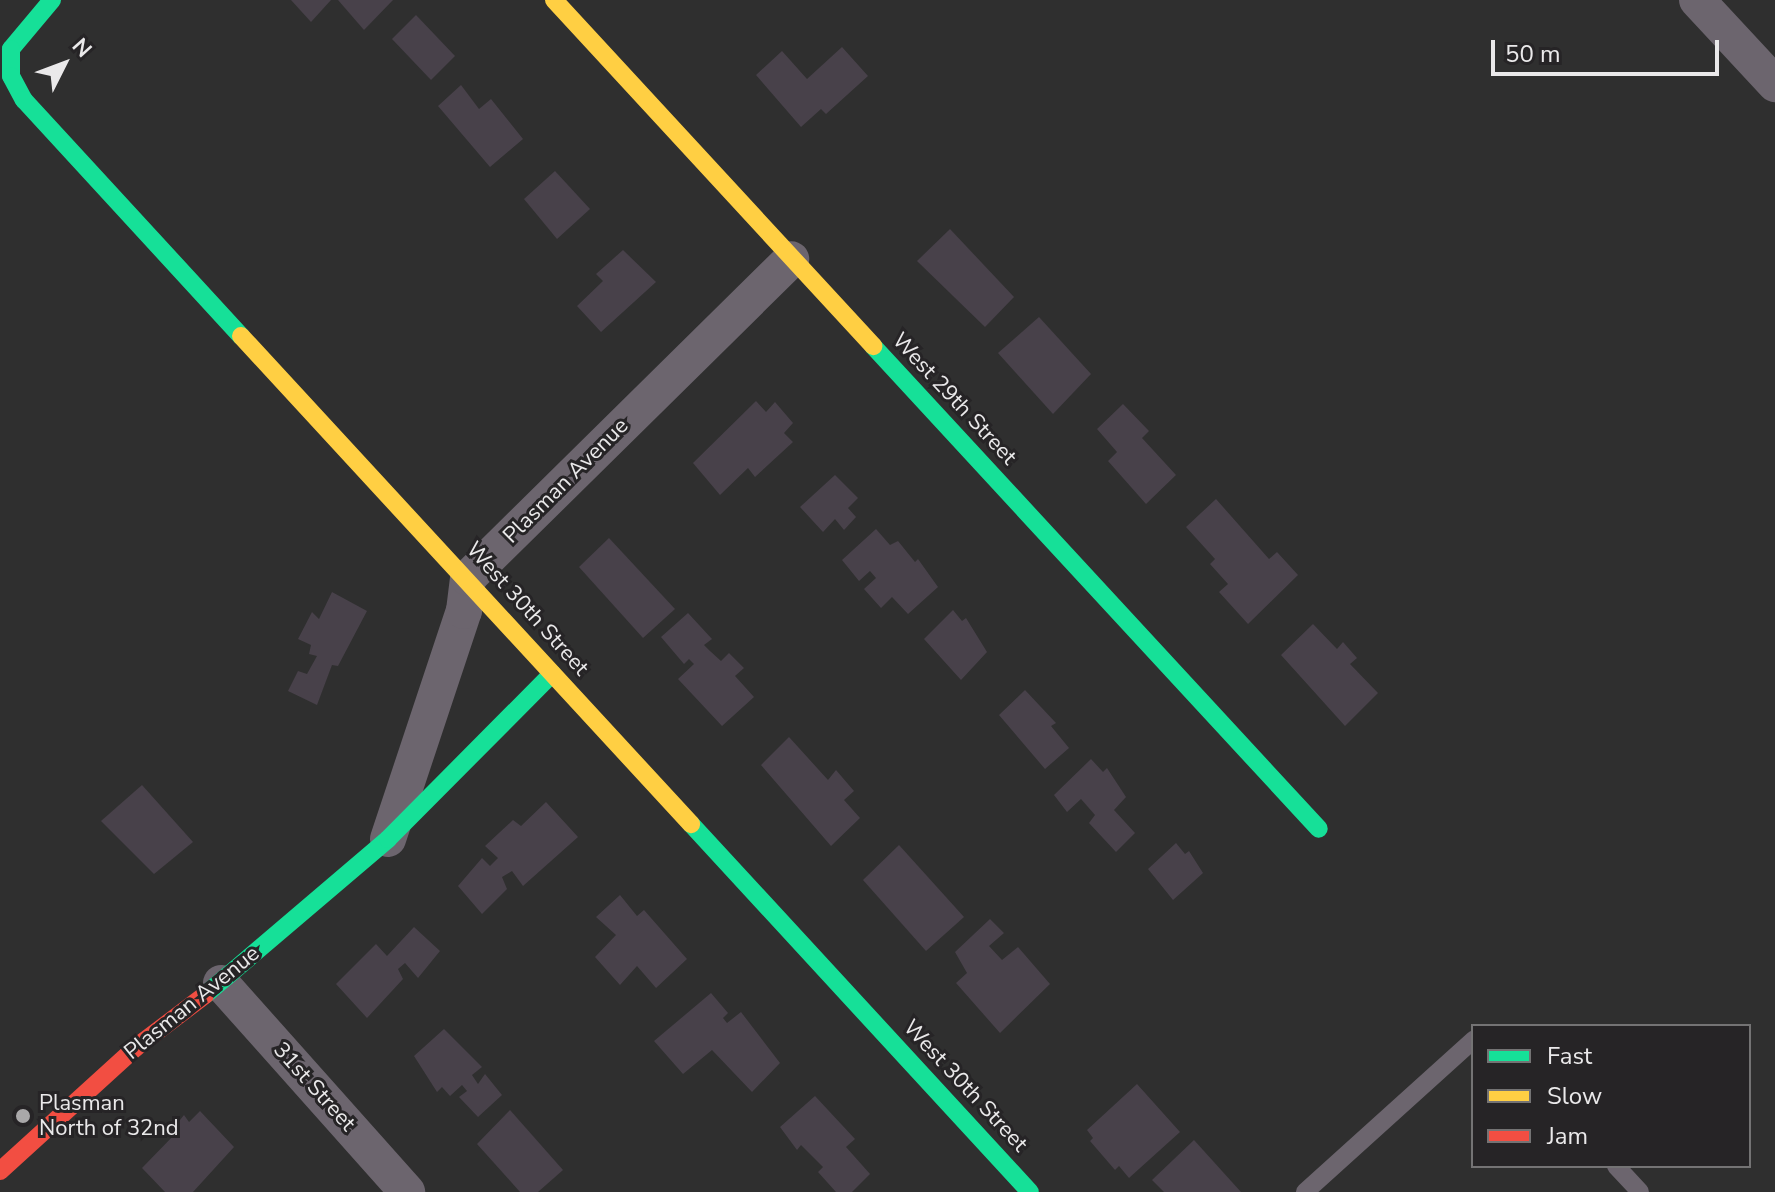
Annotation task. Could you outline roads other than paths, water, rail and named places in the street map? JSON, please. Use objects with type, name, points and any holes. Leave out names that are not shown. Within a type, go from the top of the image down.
[{"type":"street","name":"West 30th Street","points":[[52,0],[11,49],[11,76],[24,100],[468,578],[552,674],[1030,1192]]},
{"type":"street","name":"West 29th Street","points":[[554,0],[1319,829]]},
{"type":"street","points":[[1697,0],[1775,84]]},
{"type":"street","name":"Plasman Avenue","points":[[468,578],[791,259]]},
{"type":"street","points":[[388,839],[464,611],[468,578]]},
{"type":"street","name":"Plasman Avenue","points":[[0,1171],[135,1048],[221,983],[388,839],[552,674]]},
{"type":"street","name":"31st Street","points":[[221,983],[407,1192]]},
{"type":"lane","points":[[1305,1192],[1471,1042]]},
{"type":"lane","points":[[1618,1168],[1640,1192]]},
{"type":"place","name":"Plasman North of 32nd","points":[[23,1116]]}]
